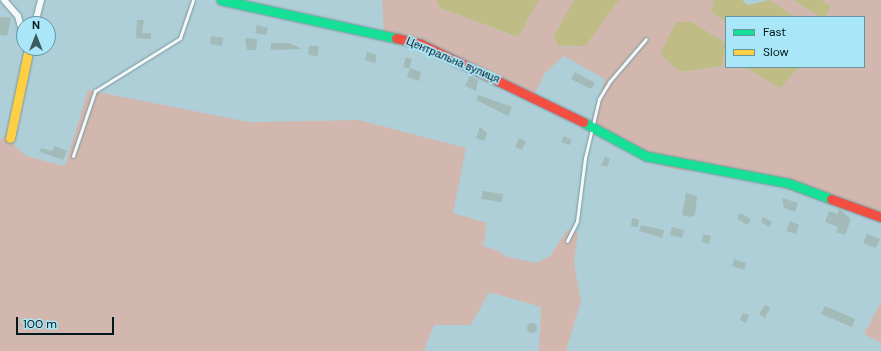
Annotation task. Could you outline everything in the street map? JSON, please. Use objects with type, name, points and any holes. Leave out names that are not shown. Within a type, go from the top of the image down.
[{"type":"main road","name":"Центральна вулиця","points":[[221,0],[421,44],[538,97],[592,128],[646,156],[788,183],[881,217]]},
{"type":"main road","points":[[10,138],[27,56]]},
{"type":"street","points":[[4,0],[18,16]]},
{"type":"street","points":[[37,16],[41,0]]},
{"type":"lane","points":[[73,156],[95,91],[180,38],[193,0]]},
{"type":"lane","points":[[567,241],[577,221],[592,128],[599,99],[610,81],[646,39]]},
{"type":"shaded area","points":[[382,0],[436,0],[440,8],[517,37],[539,0],[574,0],[553,37],[559,46],[571,47],[596,31],[619,0],[714,0],[711,12],[725,21],[725,42],[692,22],[660,54],[680,72],[721,66],[725,52],[725,68],[747,68],[780,88],[798,68],[865,68],[865,16],[826,16],[831,6],[821,0],[881,0],[881,222],[741,173],[679,170],[648,161],[588,131],[605,79],[564,56],[545,73],[532,99],[413,44],[384,37]]},
{"type":"shaded area","points":[[436,0],[539,0],[518,37],[440,8]]},
{"type":"shaded area","points":[[574,0],[619,0],[585,46],[559,46],[553,37]]},
{"type":"shaded area","points":[[714,0],[742,0],[748,5],[769,0],[794,16],[725,16],[725,21],[711,12]]},
{"type":"shaded area","points":[[769,0],[793,0],[819,16],[794,16]]},
{"type":"shaded area","points":[[793,0],[821,0],[831,6],[826,16],[819,16]]},
{"type":"shaded area","points":[[676,22],[692,22],[725,42],[722,66],[680,72],[660,54]]},
{"type":"shaded area","points":[[747,68],[798,68],[780,88]]},
{"type":"shaded area","points":[[88,90],[249,122],[359,120],[466,148],[453,213],[487,223],[483,246],[499,251],[505,256],[536,263],[550,256],[567,230],[578,232],[574,263],[581,301],[566,351],[539,351],[541,307],[489,292],[471,325],[434,325],[424,351],[0,351],[0,140],[5,136],[26,156],[65,166]]},
{"type":"shaded area","points":[[881,302],[881,343],[864,334]]},
{"type":"building","points":[[0,17],[11,18],[7,36],[0,35]]},
{"type":"building","points":[[137,20],[144,20],[142,33],[151,33],[151,39],[136,38]]},
{"type":"building","points":[[257,25],[268,28],[266,35],[255,33]]},
{"type":"building","points":[[211,36],[223,38],[222,46],[210,44]]},
{"type":"building","points":[[245,38],[257,39],[256,50],[247,50]]},
{"type":"building","points":[[271,43],[289,43],[302,49],[271,50]]},
{"type":"building","points":[[309,46],[319,46],[318,56],[308,55]]},
{"type":"building","points":[[367,52],[377,55],[375,63],[365,60]]},
{"type":"building","points":[[406,57],[412,59],[409,69],[403,67]]},
{"type":"building","points":[[410,68],[421,72],[419,81],[407,77]]},
{"type":"building","points":[[575,72],[595,83],[591,89],[571,79]]},
{"type":"building","points":[[470,76],[478,80],[476,91],[465,86]]},
{"type":"building","points":[[478,95],[512,107],[508,116],[476,100]]},
{"type":"building","points":[[480,127],[487,133],[484,141],[476,138]]},
{"type":"building","points":[[564,136],[572,140],[570,145],[561,142]]},
{"type":"building","points":[[519,138],[526,142],[522,150],[515,147]]},
{"type":"building","points":[[54,146],[67,151],[63,160],[40,152],[41,148],[52,151]]},
{"type":"building","points":[[605,157],[610,159],[607,167],[601,165]]},
{"type":"building","points":[[483,191],[503,194],[502,202],[481,199]]},
{"type":"building","points":[[686,193],[697,196],[695,215],[691,217],[682,215]]},
{"type":"building","points":[[782,198],[798,203],[795,212],[784,208]]},
{"type":"building","points":[[839,209],[851,219],[845,235],[836,232],[838,227],[825,222],[829,211],[838,214]]},
{"type":"building","points":[[740,213],[751,219],[748,225],[737,219]]},
{"type":"building","points":[[763,217],[772,222],[769,227],[761,222]]},
{"type":"building","points":[[632,218],[639,220],[638,227],[631,226]]},
{"type":"building","points":[[790,221],[799,225],[796,234],[786,231]]},
{"type":"building","points":[[641,225],[664,230],[662,238],[639,231]]},
{"type":"building","points":[[672,227],[684,230],[682,238],[670,235]]},
{"type":"building","points":[[703,234],[711,236],[709,244],[702,242]]},
{"type":"building","points":[[867,234],[880,239],[876,248],[863,243]]},
{"type":"building","points":[[734,259],[746,263],[744,270],[732,266]]},
{"type":"building","points":[[765,305],[770,308],[765,318],[759,314]]},
{"type":"building","points":[[825,306],[855,319],[852,327],[821,314]]},
{"type":"building","points":[[743,313],[749,315],[746,323],[740,320]]},
{"type":"building","points":[[530,323],[534,323],[537,328],[534,333],[530,333],[527,330],[527,326]]},
{"type":"traffic: fast","points":[[221,0],[396,38]]},
{"type":"traffic: fast","points":[[583,122],[646,156],[788,183],[831,199]]},
{"type":"traffic: slow","points":[[10,138],[27,56]]},
{"type":"traffic: jam","points":[[396,38],[421,44],[583,122]]},
{"type":"traffic: jam","points":[[831,199],[881,217]]}]
